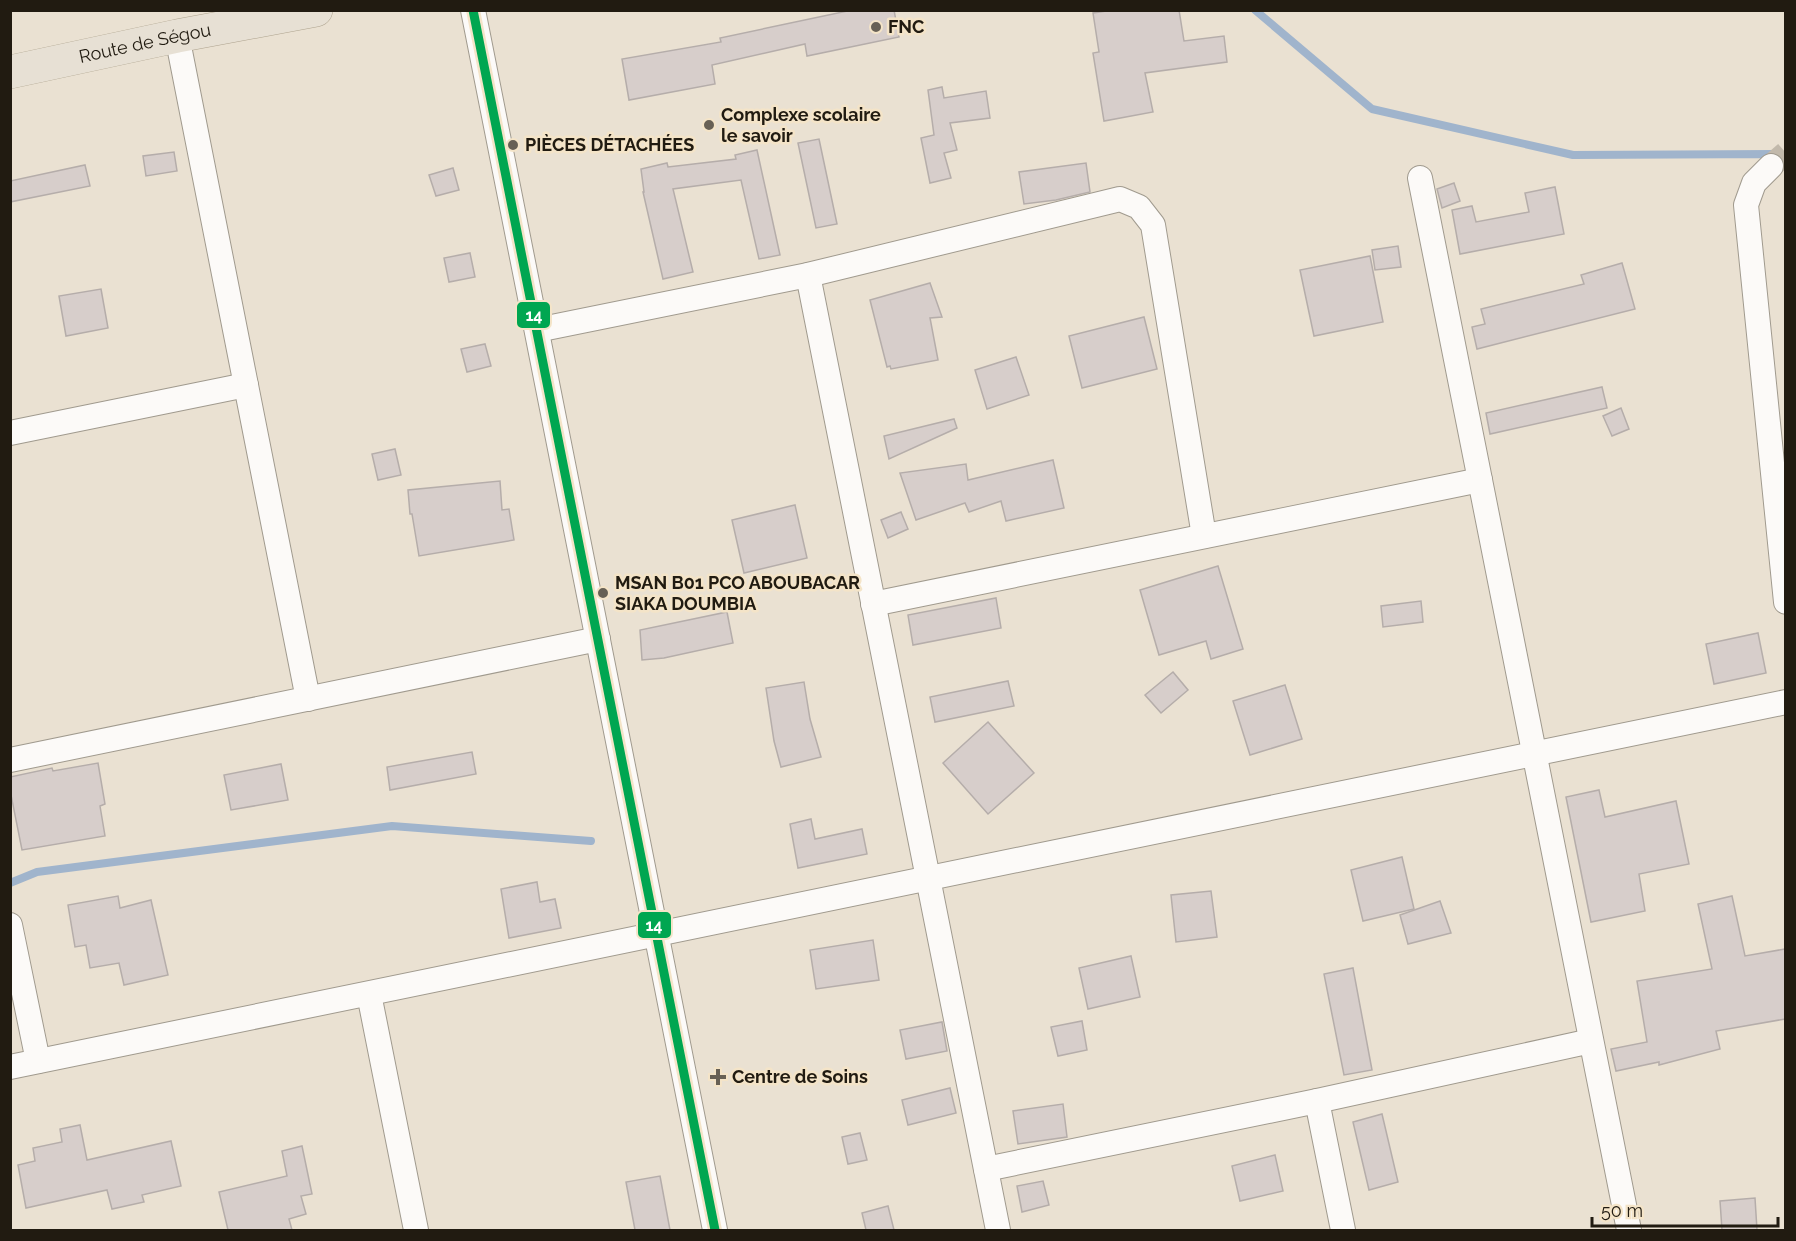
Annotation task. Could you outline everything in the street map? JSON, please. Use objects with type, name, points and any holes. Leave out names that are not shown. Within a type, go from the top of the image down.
[{"type":"highway","name":"Route de Ségou","points":[[10,72],[177,36],[316,10]]},
{"type":"street","points":[[473,10],[715,1230]]},
{"type":"street","points":[[177,36],[308,699]]},
{"type":"street","points":[[1771,166],[1754,183],[1746,205],[1785,602]]},
{"type":"street","points":[[1420,178],[1629,1230]]},
{"type":"street","points":[[537,330],[808,275],[1120,199],[1139,207],[1154,225],[1204,536]]},
{"type":"street","points":[[808,275],[998,1230]]},
{"type":"street","points":[[10,433],[246,385]]},
{"type":"street","points":[[873,604],[1480,480]]},
{"type":"street","points":[[10,760],[598,639]]},
{"type":"street","points":[[10,1067],[1785,702]]},
{"type":"street","points":[[10,924],[38,1061]]},
{"type":"street","points":[[369,993],[416,1230]]},
{"type":"street","points":[[986,1169],[1317,1101],[1592,1041]]},
{"type":"street","points":[[1317,1101],[1343,1230]]},
{"type":"building","points":[[852,10],[894,10],[899,37],[807,56],[805,44],[712,65],[715,84],[629,100],[622,59],[721,42],[720,38]]},
{"type":"building","points":[[1113,10],[1179,10],[1184,41],[1224,36],[1227,62],[1145,73],[1153,112],[1104,121],[1093,53],[1099,52],[1093,13]]},
{"type":"building","points":[[942,87],[944,98],[986,91],[990,118],[950,123],[957,150],[944,153],[951,178],[930,183],[921,138],[934,135],[928,90]]},
{"type":"building","points":[[819,139],[837,224],[816,228],[798,143]]},
{"type":"building","points":[[757,150],[780,255],[759,259],[741,180],[673,189],[693,272],[663,279],[643,192],[641,169],[667,163],[668,167],[736,159],[735,155]]},
{"type":"building","points":[[174,152],[177,171],[146,176],[143,156]]},
{"type":"building","points":[[1086,163],[1090,192],[1024,204],[1019,172]]},
{"type":"building","points":[[85,165],[90,186],[10,202],[10,181]]},
{"type":"building","points":[[453,168],[459,190],[436,196],[429,175]]},
{"type":"building","points":[[1454,183],[1460,201],[1442,208],[1437,189]]},
{"type":"building","points":[[1555,187],[1564,234],[1460,254],[1452,210],[1472,206],[1476,222],[1529,212],[1525,193]]},
{"type":"building","points":[[1398,246],[1401,267],[1375,270],[1372,250]]},
{"type":"building","points":[[470,253],[475,277],[449,282],[444,258]]},
{"type":"building","points":[[1370,256],[1383,322],[1314,336],[1300,270]]},
{"type":"building","points":[[1622,263],[1635,309],[1477,349],[1472,327],[1485,324],[1481,309],[1584,284],[1581,275]]},
{"type":"building","points":[[930,283],[942,317],[930,318],[938,360],[891,369],[890,366],[887,367],[870,300]]},
{"type":"building","points":[[101,289],[108,328],[66,336],[59,296]]},
{"type":"building","points":[[1144,317],[1157,369],[1082,388],[1069,336]]},
{"type":"building","points":[[485,344],[491,366],[467,372],[461,349]]},
{"type":"building","points":[[1016,357],[1029,395],[987,409],[975,370]]},
{"type":"building","points":[[1602,387],[1607,408],[1490,434],[1486,413]]},
{"type":"building","points":[[1621,408],[1629,429],[1612,436],[1603,416]]},
{"type":"building","points":[[954,419],[957,428],[889,459],[884,436]]},
{"type":"building","points":[[395,449],[401,475],[378,480],[372,454]]},
{"type":"building","points":[[1053,460],[1064,508],[1006,521],[1001,501],[969,512],[965,503],[916,520],[900,473],[966,464],[968,480]]},
{"type":"building","points":[[500,481],[502,510],[509,509],[514,540],[419,556],[412,514],[410,514],[408,490]]},
{"type":"building","points":[[795,505],[807,558],[744,573],[732,520]]},
{"type":"building","points":[[901,512],[908,529],[888,538],[881,520]]},
{"type":"building","points":[[1218,566],[1243,649],[1211,659],[1206,641],[1159,655],[1140,590]]},
{"type":"building","points":[[996,598],[1001,628],[913,645],[908,615]]},
{"type":"building","points":[[1421,601],[1423,622],[1383,627],[1381,606]]},
{"type":"building","points":[[727,612],[733,643],[664,658],[642,660],[640,630]]},
{"type":"building","points":[[1758,633],[1766,673],[1714,684],[1706,644]]},
{"type":"building","points":[[1173,672],[1188,690],[1161,713],[1145,695]]},
{"type":"building","points":[[1008,681],[1014,706],[935,722],[930,697]]},
{"type":"building","points":[[804,682],[810,719],[821,757],[781,767],[774,741],[766,688]]},
{"type":"building","points":[[1285,685],[1302,739],[1250,755],[1233,701]]},
{"type":"building","points":[[988,722],[1034,773],[988,814],[943,763]]},
{"type":"building","points":[[472,752],[476,774],[390,790],[387,767]]},
{"type":"building","points":[[98,763],[105,804],[100,806],[105,836],[22,850],[10,790],[10,777],[52,768],[53,771]]},
{"type":"building","points":[[281,764],[288,800],[231,810],[224,775]]},
{"type":"building","points":[[1599,790],[1605,817],[1676,801],[1689,864],[1639,874],[1645,911],[1591,922],[1566,797]]},
{"type":"building","points":[[811,819],[815,839],[862,829],[867,854],[798,868],[790,824]]},
{"type":"building","points":[[1402,857],[1414,909],[1363,921],[1351,870]]},
{"type":"building","points":[[537,882],[540,902],[555,899],[561,928],[509,938],[501,889]]},
{"type":"building","points":[[1211,891],[1217,937],[1176,942],[1171,895]]},
{"type":"building","points":[[118,896],[120,908],[151,900],[168,975],[124,985],[119,963],[90,968],[86,945],[75,947],[68,905]]},
{"type":"building","points":[[1732,896],[1745,956],[1785,949],[1785,1019],[1716,1031],[1720,1049],[1659,1065],[1659,1062],[1616,1071],[1611,1049],[1647,1042],[1637,981],[1712,969],[1698,904]]},
{"type":"building","points":[[1440,901],[1451,933],[1408,944],[1400,915]]},
{"type":"building","points":[[873,940],[879,980],[816,989],[810,950]]},
{"type":"building","points":[[1131,956],[1140,997],[1088,1009],[1079,968]]},
{"type":"building","points":[[1353,968],[1372,1070],[1344,1075],[1324,974]]},
{"type":"building","points":[[1082,1021],[1087,1050],[1058,1056],[1051,1027]]},
{"type":"building","points":[[942,1022],[947,1051],[906,1059],[900,1030]]},
{"type":"building","points":[[950,1088],[956,1113],[908,1125],[902,1100]]},
{"type":"building","points":[[1063,1104],[1067,1137],[1018,1144],[1013,1111]]},
{"type":"building","points":[[1382,1114],[1398,1182],[1369,1190],[1353,1122]]},
{"type":"building","points":[[80,1125],[87,1160],[171,1141],[181,1186],[142,1195],[144,1202],[112,1209],[107,1190],[26,1208],[18,1165],[35,1161],[33,1148],[62,1142],[60,1129]]},
{"type":"building","points":[[860,1133],[867,1160],[848,1164],[842,1137]]},
{"type":"building","points":[[302,1146],[312,1194],[301,1196],[306,1214],[289,1219],[292,1230],[228,1230],[219,1192],[287,1176],[282,1151]]},
{"type":"building","points":[[1275,1155],[1283,1191],[1240,1201],[1232,1166]]},
{"type":"building","points":[[660,1176],[670,1230],[635,1230],[626,1182]]},
{"type":"building","points":[[1043,1181],[1049,1205],[1022,1212],[1017,1186]]},
{"type":"building","points":[[1755,1198],[1757,1230],[1722,1230],[1720,1201]]},
{"type":"building","points":[[888,1206],[894,1230],[866,1230],[862,1213]]},
{"type":"waterway","points":[[1255,10],[1372,109],[1573,155],[1776,154],[1786,157]]},
{"type":"waterway","points":[[10,883],[37,872],[392,826],[591,841]]},
{"type":"tunnel","points":[[1771,166],[1786,153]]},
{"type":"transit line","name":"14","points":[[473,10],[715,1230]]},
{"type":"place","name":"FNC","points":[[876,27]]},
{"type":"place","name":"Complexe scolaire le savoir","points":[[709,125]]},
{"type":"place","name":"PIÈCES DÉTACHÉES","points":[[513,145]]},
{"type":"place","name":"MSAN B01 PCO ABOUBACAR SIAKA DOUMBIA","points":[[603,593]]},
{"type":"place","name":"Centre de Soins","points":[[718,1077]]}]
